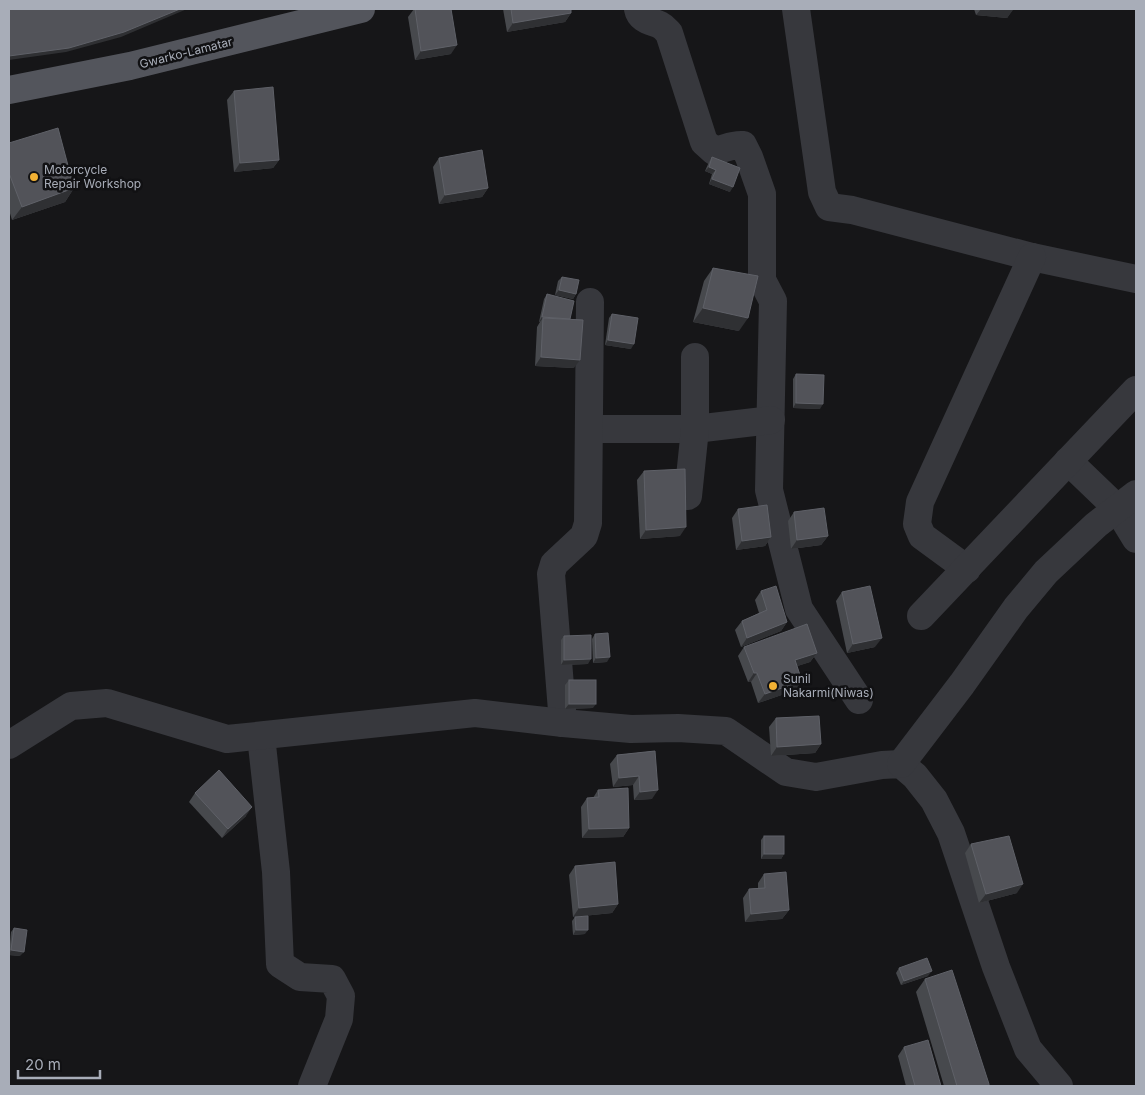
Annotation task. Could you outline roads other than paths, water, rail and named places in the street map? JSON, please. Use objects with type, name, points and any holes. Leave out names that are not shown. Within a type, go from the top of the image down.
[{"type":"main road","name":"Gwarko-Lamatar","points":[[9,90],[130,66],[361,9]]},
{"type":"street","points":[[638,9],[645,19],[662,26],[669,33],[704,142],[714,151],[733,144],[743,145],[762,194],[762,280],[773,301],[772,420],[769,490],[799,609],[859,700]]},
{"type":"street","points":[[796,9],[822,192],[829,207],[852,210],[1032,257],[1136,280]]},
{"type":"street","points":[[967,569],[922,536],[917,524],[920,502],[1032,257]]},
{"type":"street","points":[[563,723],[552,574],[554,564],[584,536],[588,523],[590,302]]},
{"type":"street","points":[[688,496],[695,429],[695,357]]},
{"type":"street","points":[[921,616],[1136,390]]},
{"type":"street","points":[[589,428],[695,429],[772,420]]},
{"type":"street","points":[[1068,461],[1127,501],[1136,539]]},
{"type":"street","points":[[901,764],[962,684],[1016,608],[1046,572],[1096,525],[1127,501]]},
{"type":"street","points":[[9,744],[71,706],[107,703],[227,739],[475,713],[631,729],[678,728],[726,732],[786,772],[816,777],[882,765],[901,764],[915,776],[934,800],[951,833],[996,967],[1028,1049],[1059,1086]]},
{"type":"street","points":[[261,736],[276,872],[280,964],[300,977],[332,979],[341,996],[339,1019],[312,1086]]},
{"type":"place","name":"Motorcycle Repair Workshop","points":[[34,177]]},
{"type":"place","name":"Sunil Nakarmi(Niwas)","points":[[773,686]]}]
